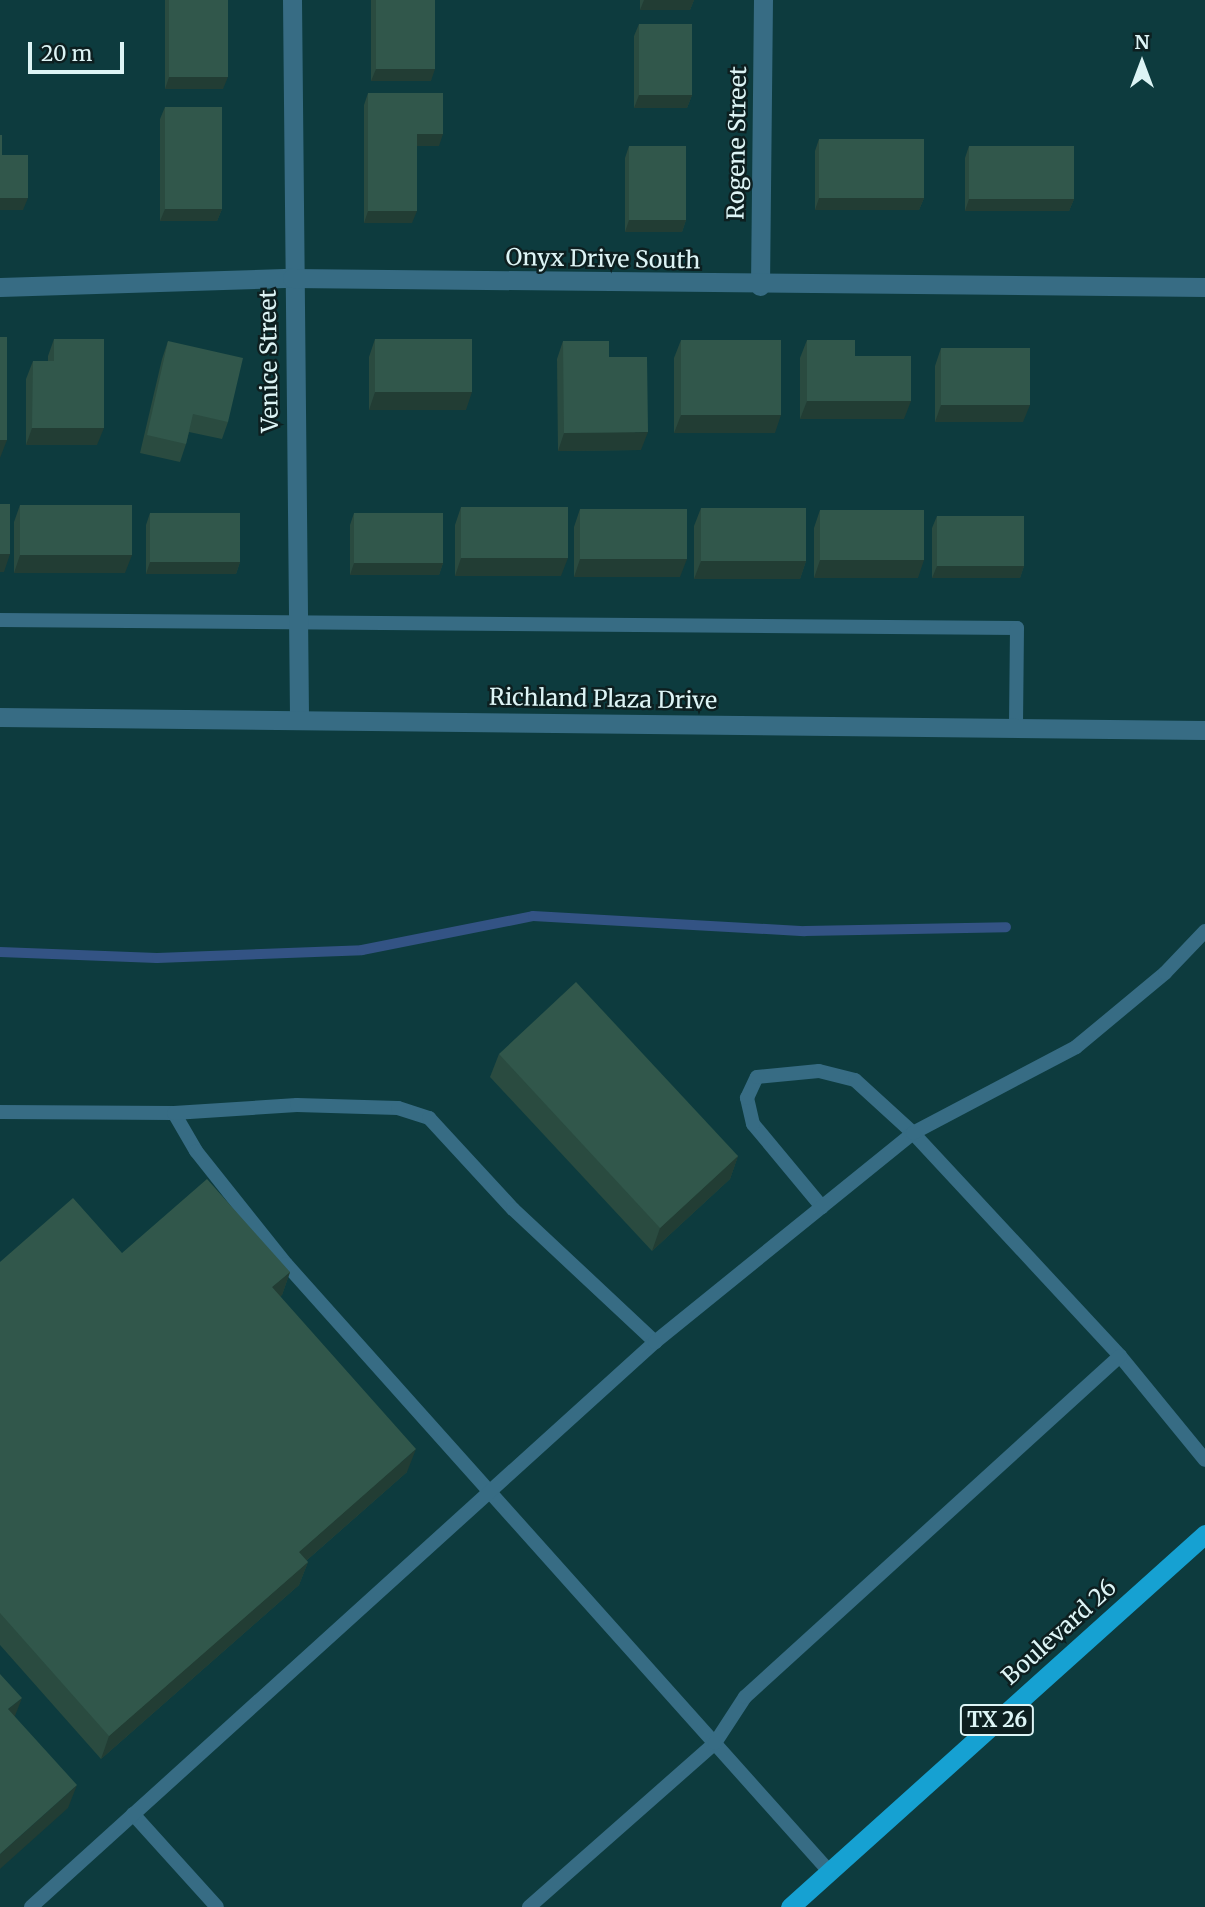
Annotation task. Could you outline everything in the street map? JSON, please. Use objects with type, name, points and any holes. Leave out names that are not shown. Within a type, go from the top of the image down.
[{"type":"main road","name":"Boulevard 26","points":[[790,1907],[1205,1534]]},
{"type":"street","name":"Venice Street","points":[[292,0],[292,278],[299,720]]},
{"type":"street","name":"Rogene Street","points":[[760,286],[763,0]]},
{"type":"street","name":"Onyx Drive South","points":[[0,287],[292,278],[760,286],[1205,287]]},
{"type":"street","name":"Richland Plaza Drive","points":[[0,717],[1205,730]]},
{"type":"lane","points":[[0,620],[1017,628],[1016,728]]},
{"type":"lane","points":[[31,1907],[488,1490],[655,1342],[913,1133],[1076,1047],[1165,974],[1205,931]]},
{"type":"lane","points":[[822,1207],[752,1124],[747,1098],[757,1077],[818,1071],[855,1080],[913,1133],[1120,1356],[1205,1460]]},
{"type":"lane","points":[[0,1112],[174,1113],[298,1105],[398,1108],[429,1118],[513,1209],[655,1342]]},
{"type":"lane","points":[[174,1113],[196,1151],[286,1264],[829,1871]]},
{"type":"lane","points":[[528,1907],[715,1742],[745,1697],[1120,1356]]},
{"type":"lane","points":[[133,1814],[217,1907]]},
{"type":"building","points":[[169,0],[228,0],[228,77],[169,77]]},
{"type":"building","points":[[376,0],[435,0],[435,69],[376,69]]},
{"type":"building","points":[[639,24],[692,24],[692,95],[639,95]]},
{"type":"building","points":[[368,93],[443,93],[443,134],[417,134],[417,211],[368,211]]},
{"type":"building","points":[[165,107],[222,107],[222,209],[165,209]]},
{"type":"building","points":[[0,135],[2,155],[28,155],[28,198],[0,198]]},
{"type":"building","points":[[819,139],[924,139],[924,198],[819,198]]},
{"type":"building","points":[[629,146],[686,146],[686,220],[629,220]]},
{"type":"building","points":[[969,146],[1074,146],[1074,199],[969,199]]},
{"type":"building","points":[[0,337],[7,337],[7,440],[0,440]]},
{"type":"building","points":[[54,339],[104,339],[104,428],[32,428],[33,361],[54,361]]},
{"type":"building","points":[[375,339],[472,339],[472,392],[375,392]]},
{"type":"building","points":[[681,340],[781,340],[781,415],[681,415]]},
{"type":"building","points":[[807,340],[855,340],[855,356],[911,356],[911,401],[807,401]]},
{"type":"building","points":[[168,341],[243,358],[228,422],[193,414],[186,444],[147,435]]},
{"type":"building","points":[[563,341],[609,341],[609,357],[647,357],[648,432],[564,433]]},
{"type":"building","points":[[941,348],[1030,348],[1030,405],[941,405]]},
{"type":"building","points":[[0,504],[10,504],[10,554],[0,554]]},
{"type":"building","points":[[20,505],[132,505],[132,555],[20,555]]},
{"type":"building","points":[[461,507],[568,507],[568,558],[461,558]]},
{"type":"building","points":[[701,508],[806,508],[806,561],[701,561]]},
{"type":"building","points":[[580,509],[687,509],[687,559],[580,559]]},
{"type":"building","points":[[820,510],[924,510],[924,560],[820,560]]},
{"type":"building","points":[[150,513],[240,513],[240,562],[150,562]]},
{"type":"building","points":[[354,513],[443,513],[443,563],[354,563]]},
{"type":"building","points":[[937,516],[1024,516],[1024,566],[937,566]]},
{"type":"building","points":[[576,982],[738,1156],[660,1228],[499,1054]]},
{"type":"building","points":[[207,1179],[290,1272],[272,1287],[416,1449],[299,1552],[308,1562],[109,1736],[0,1613],[0,1262],[73,1198],[122,1253]]},
{"type":"building","points":[[0,1674],[22,1698],[8,1709],[77,1785],[0,1854]]},
{"type":"waterway","points":[[0,952],[157,958],[362,950],[533,916],[805,931],[1006,927]]}]
